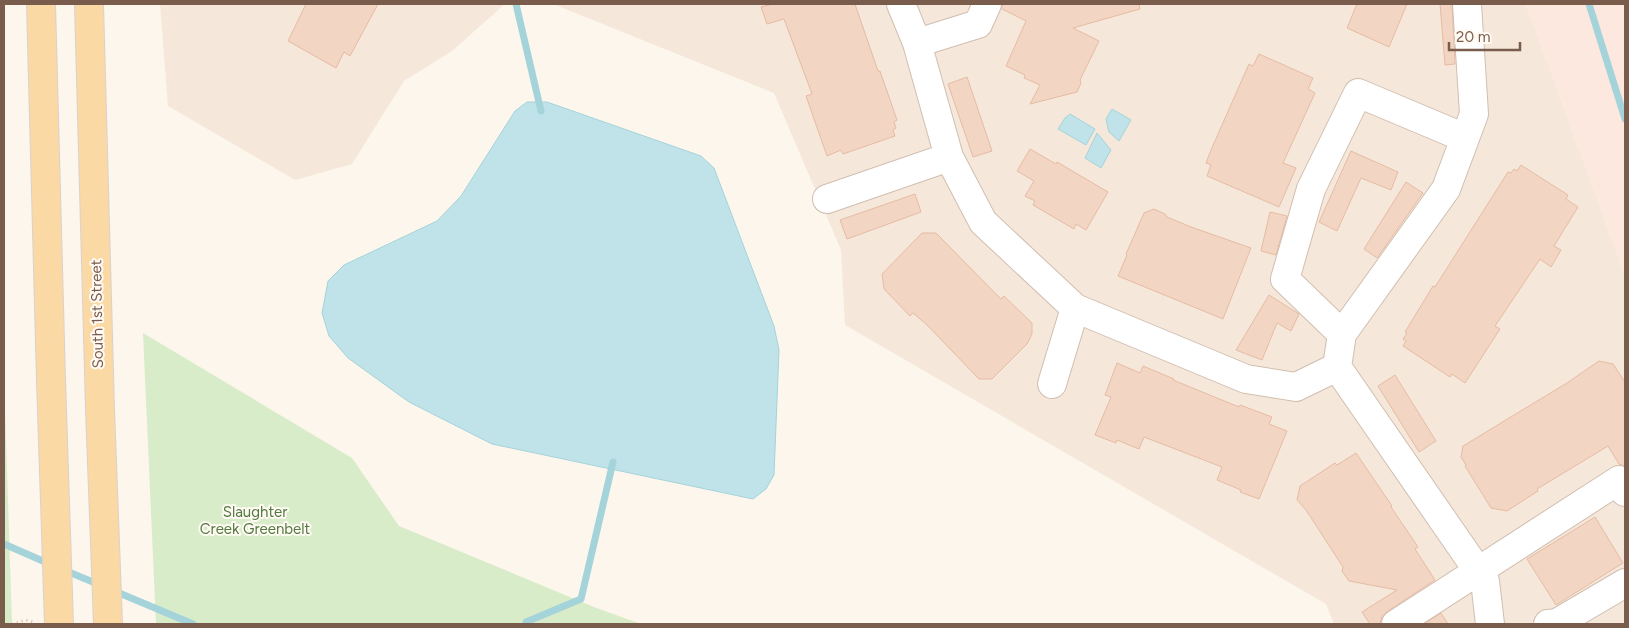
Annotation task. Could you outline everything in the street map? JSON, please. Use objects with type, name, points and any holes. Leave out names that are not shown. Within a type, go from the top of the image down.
[{"type":"main road","points":[[41,4],[51,380],[47,623]]},
{"type":"main road","name":"South 1st Street","points":[[89,4],[108,624]]},
{"type":"lane","points":[[901,4],[917,43],[949,157],[983,222],[1075,308],[1246,379],[1296,387],[1338,367]]},
{"type":"lane","points":[[917,43],[978,24],[987,4]]},
{"type":"lane","points":[[1467,4],[1474,114],[1446,189],[1342,334],[1338,367],[1485,581],[1490,624]]},
{"type":"lane","points":[[1342,334],[1285,279],[1311,189],[1358,93],[1465,138]]},
{"type":"lane","points":[[827,199],[949,157]]},
{"type":"lane","points":[[1052,384],[1075,308]]},
{"type":"lane","points":[[1396,624],[1618,480],[1625,492]]},
{"type":"lane","points":[[1548,624],[1557,623],[1625,583]]},
{"type":"path","points":[[12,624],[26,620],[47,623]]},
{"type":"shaded area","points":[[160,4],[505,4],[452,51],[404,81],[352,164],[295,180],[168,106]]},
{"type":"shaded area","points":[[553,4],[1526,4],[1625,275],[1625,624],[1334,624],[1326,604],[845,325],[841,250],[774,93]]},
{"type":"shaded area","points":[[1526,4],[1625,4],[1625,275]]},
{"type":"green space","name":"Slaughter Creek Greenbelt","points":[[143,333],[352,458],[399,526],[594,607],[641,624],[156,624]]},
{"type":"green space","points":[[5,409],[12,624],[4,624]]},
{"type":"water","points":[[527,102],[547,102],[701,156],[714,168],[774,326],[779,350],[774,475],[766,489],[753,499],[492,444],[409,402],[348,358],[329,336],[322,313],[328,281],[344,265],[437,221],[461,196],[515,111]]},
{"type":"water","points":[[1112,109],[1131,120],[1119,141],[1109,132],[1106,119]]},
{"type":"water","points":[[1070,114],[1095,129],[1086,145],[1058,129]]},
{"type":"water","points":[[1097,133],[1111,150],[1101,168],[1085,158]]},
{"type":"building","points":[[306,4],[378,4],[350,56],[344,52],[336,68],[288,41]]},
{"type":"building","points":[[772,4],[855,4],[897,120],[894,122],[896,128],[893,130],[895,136],[843,154],[841,150],[827,156],[806,96],[812,94],[784,19],[767,24],[761,7]]},
{"type":"building","points":[[1002,4],[1139,4],[1140,9],[1073,28],[1099,41],[1080,80],[1081,83],[1077,92],[1030,104],[1040,85],[1024,78],[1025,75],[1006,66],[1026,21],[1002,9]]},
{"type":"building","points":[[1357,4],[1407,4],[1389,47],[1347,28]]},
{"type":"building","points":[[1440,4],[1452,4],[1455,64],[1445,65]]},
{"type":"building","points":[[1259,54],[1313,78],[1308,89],[1315,93],[1283,163],[1296,168],[1279,207],[1207,176],[1211,165],[1206,163],[1211,150],[1249,64],[1253,66]]},
{"type":"building","points":[[967,77],[992,151],[973,157],[948,84]]},
{"type":"building","points":[[1030,149],[1056,164],[1057,162],[1108,192],[1086,230],[1076,224],[1074,229],[1033,205],[1035,201],[1025,196],[1034,181],[1017,171]]},
{"type":"building","points":[[1351,151],[1398,172],[1391,190],[1361,178],[1337,231],[1319,222]]},
{"type":"building","points":[[1521,165],[1568,195],[1566,199],[1578,207],[1554,246],[1561,250],[1551,267],[1540,259],[1495,326],[1500,329],[1465,383],[1452,374],[1450,377],[1403,346],[1406,341],[1403,339],[1407,333],[1405,332],[1433,286],[1435,287],[1508,172],[1511,173],[1514,169],[1517,171]]},
{"type":"building","points":[[1406,182],[1423,193],[1377,258],[1364,249]]},
{"type":"building","points":[[915,194],[921,212],[847,239],[840,220]]},
{"type":"building","points":[[1154,209],[1165,214],[1167,217],[1191,227],[1251,248],[1223,319],[1118,276],[1144,213]]},
{"type":"building","points":[[1270,212],[1287,216],[1276,255],[1261,251]]},
{"type":"building","points":[[922,233],[936,233],[1001,299],[1004,296],[1032,323],[1032,334],[1027,344],[992,379],[979,379],[926,324],[913,313],[910,316],[884,289],[882,274]]},
{"type":"building","points":[[1269,295],[1299,314],[1291,331],[1277,323],[1262,360],[1236,350]]},
{"type":"building","points":[[1599,361],[1613,364],[1625,382],[1625,466],[1619,464],[1608,446],[1537,489],[1538,491],[1507,511],[1491,508],[1465,466],[1461,457],[1463,446],[1567,383]]},
{"type":"building","points":[[1117,363],[1140,373],[1143,366],[1239,407],[1240,405],[1272,417],[1269,424],[1287,431],[1259,499],[1217,480],[1222,467],[1144,437],[1139,449],[1117,440],[1116,443],[1095,435],[1111,397],[1105,395]]},
{"type":"building","points":[[1395,375],[1436,441],[1419,452],[1378,386]]},
{"type":"building","points":[[1356,453],[1418,547],[1415,549],[1435,580],[1388,611],[1382,616],[1380,624],[1370,624],[1362,612],[1397,590],[1349,581],[1342,571],[1343,567],[1306,510],[1297,500],[1300,486],[1335,463],[1337,465]]},
{"type":"building","points":[[1595,517],[1623,563],[1556,605],[1527,559]]},
{"type":"building","points":[[1441,613],[1448,624],[1424,624]]},
{"type":"waterway","points":[[516,4],[541,111]]},
{"type":"waterway","points":[[1589,4],[1625,119]]},
{"type":"waterway","points":[[526,624],[526,622],[581,599],[613,462]]},
{"type":"waterway","points":[[4,544],[52,565]]},
{"type":"waterway","points":[[64,570],[100,585]]},
{"type":"waterway","points":[[112,590],[193,624]]}]
